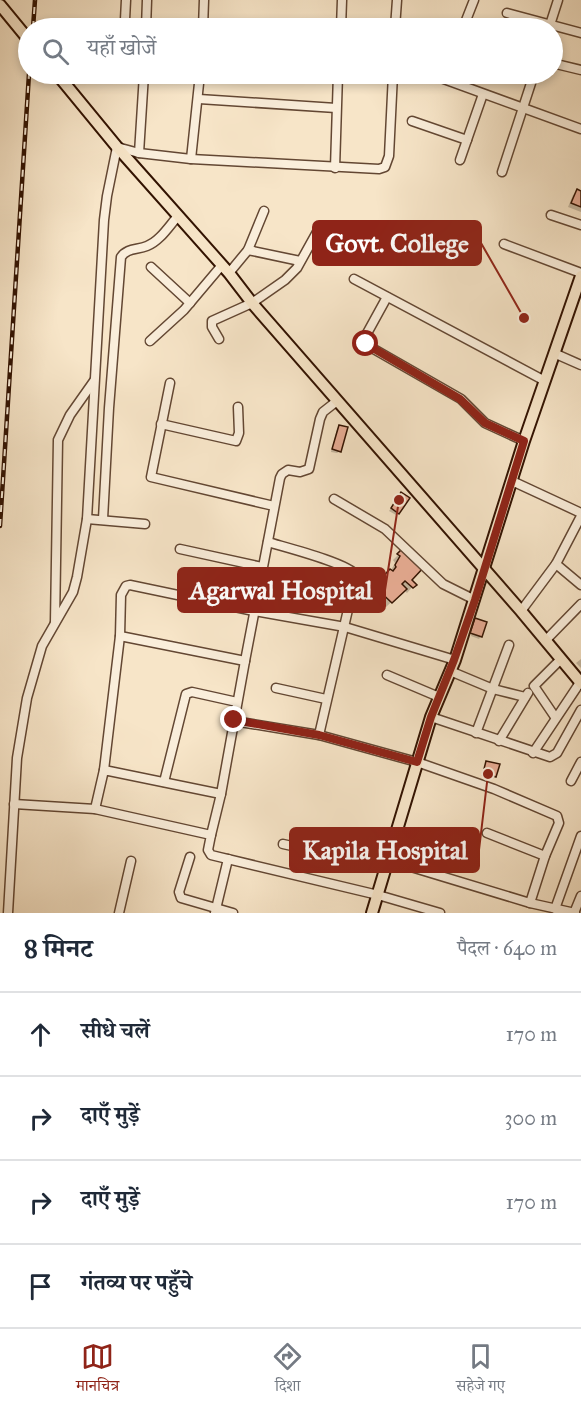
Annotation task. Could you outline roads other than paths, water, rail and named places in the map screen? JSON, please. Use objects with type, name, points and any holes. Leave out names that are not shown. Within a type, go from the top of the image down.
[{"type":"main road","points":[[0,5],[18,27]]},
{"type":"main road","points":[[65,84],[117,147],[581,682]]},
{"type":"main road","points":[[372,913],[431,717],[475,600],[524,441],[556,354],[581,275]]},
{"type":"street","points":[[125,18],[126,0]]},
{"type":"street","points":[[146,18],[147,0]]},
{"type":"street","points":[[203,18],[204,0]]},
{"type":"street","points":[[341,18],[342,0]]},
{"type":"street","points":[[395,18],[396,0]]},
{"type":"street","points":[[467,18],[474,0]]},
{"type":"street","points":[[552,18],[558,0]]},
{"type":"street","points":[[507,13],[524,18]]},
{"type":"street","points":[[563,29],[581,33]]},
{"type":"street","points":[[563,66],[581,70]]},
{"type":"street","points":[[140,153],[143,84]]},
{"type":"street","points":[[191,159],[200,84]]},
{"type":"street","points":[[335,168],[337,84]]},
{"type":"street","points":[[8,913],[20,735],[42,646],[68,601],[77,577],[87,519],[104,220],[106,196],[117,147],[140,153],[191,159],[379,169],[385,166],[389,156],[393,84]]},
{"type":"street","points":[[456,84],[581,129]]},
{"type":"street","points":[[502,172],[531,84]]},
{"type":"street","points":[[460,160],[483,94]]},
{"type":"street","points":[[199,99],[336,108]]},
{"type":"street","points":[[412,121],[467,140]]},
{"type":"street","points":[[150,341],[248,250],[264,211]]},
{"type":"street","points":[[551,215],[581,225]]},
{"type":"street","points":[[103,519],[121,257],[126,251],[146,247],[154,242],[178,216]]},
{"type":"street","points":[[219,339],[212,327],[212,321],[252,303],[285,280],[300,261],[317,232],[361,254]]},
{"type":"street","points":[[504,244],[581,275]]},
{"type":"street","points":[[248,250],[300,261]]},
{"type":"street","points":[[151,267],[189,303]]},
{"type":"street","points":[[354,279],[545,381]]},
{"type":"street","points":[[387,297],[365,337],[366,344],[460,399],[485,423],[524,441]]},
{"type":"street","points":[[556,354],[581,365]]},
{"type":"street","points":[[55,622],[58,440],[70,415],[95,381]]},
{"type":"street","points":[[170,383],[152,478],[273,506]]},
{"type":"street","points":[[337,401],[323,412],[320,419],[309,469],[300,472],[288,470],[282,474],[273,506],[221,794],[208,850],[209,853],[228,859],[378,895],[440,913]]},
{"type":"street","points":[[161,424],[236,441],[239,433],[238,407]]},
{"type":"street","points":[[512,481],[581,515],[556,564],[521,611]]},
{"type":"street","points":[[334,499],[385,529],[449,589],[475,600]]},
{"type":"street","points":[[87,519],[145,524]]},
{"type":"street","points":[[572,535],[581,540]]},
{"type":"street","points":[[268,542],[305,552],[353,571],[355,579],[319,735]]},
{"type":"street","points":[[180,549],[262,567]]},
{"type":"street","points":[[556,564],[581,585]]},
{"type":"street","points":[[95,810],[104,770],[120,636],[121,596],[123,589],[130,585],[345,627],[454,660]]},
{"type":"street","points":[[545,641],[581,604]]},
{"type":"street","points":[[120,636],[245,661]]},
{"type":"street","points":[[476,733],[508,645]]},
{"type":"street","points":[[499,741],[534,686],[561,659]]},
{"type":"street","points":[[450,671],[493,689],[525,698]]},
{"type":"street","points":[[387,675],[439,697]]},
{"type":"street","points":[[533,753],[555,717],[581,682]]},
{"type":"street","points":[[534,686],[555,717]]},
{"type":"street","points":[[276,688],[327,699]]},
{"type":"street","points":[[164,782],[186,694],[192,692],[237,702]]},
{"type":"street","points":[[431,717],[546,757],[554,756],[581,710]]},
{"type":"street","points":[[234,720],[319,735],[417,762],[494,789],[557,816],[559,823],[545,856],[530,903]]},
{"type":"street","points":[[571,781],[581,762]]},
{"type":"street","points":[[104,770],[221,794]]},
{"type":"street","points":[[14,804],[95,810],[211,835]]},
{"type":"street","points":[[487,832],[545,856]]},
{"type":"street","points":[[555,909],[581,836]]},
{"type":"street","points":[[283,844],[387,863],[574,913],[581,896]]},
{"type":"street","points":[[190,857],[180,891],[181,898],[215,911],[233,913]]},
{"type":"street","points":[[215,911],[228,859]]},
{"type":"street","points":[[119,913],[132,861]]},
{"type":"railway","points":[[34,18],[35,0]]},
{"type":"railway","points":[[0,526],[28,84]]},
{"type":"place","name":"Govt. College","points":[[524,318]]},
{"type":"place","name":"Agarwal Hospital","points":[[399,500]]},
{"type":"place","name":"Kapila Hospital","points":[[488,774]]}]
